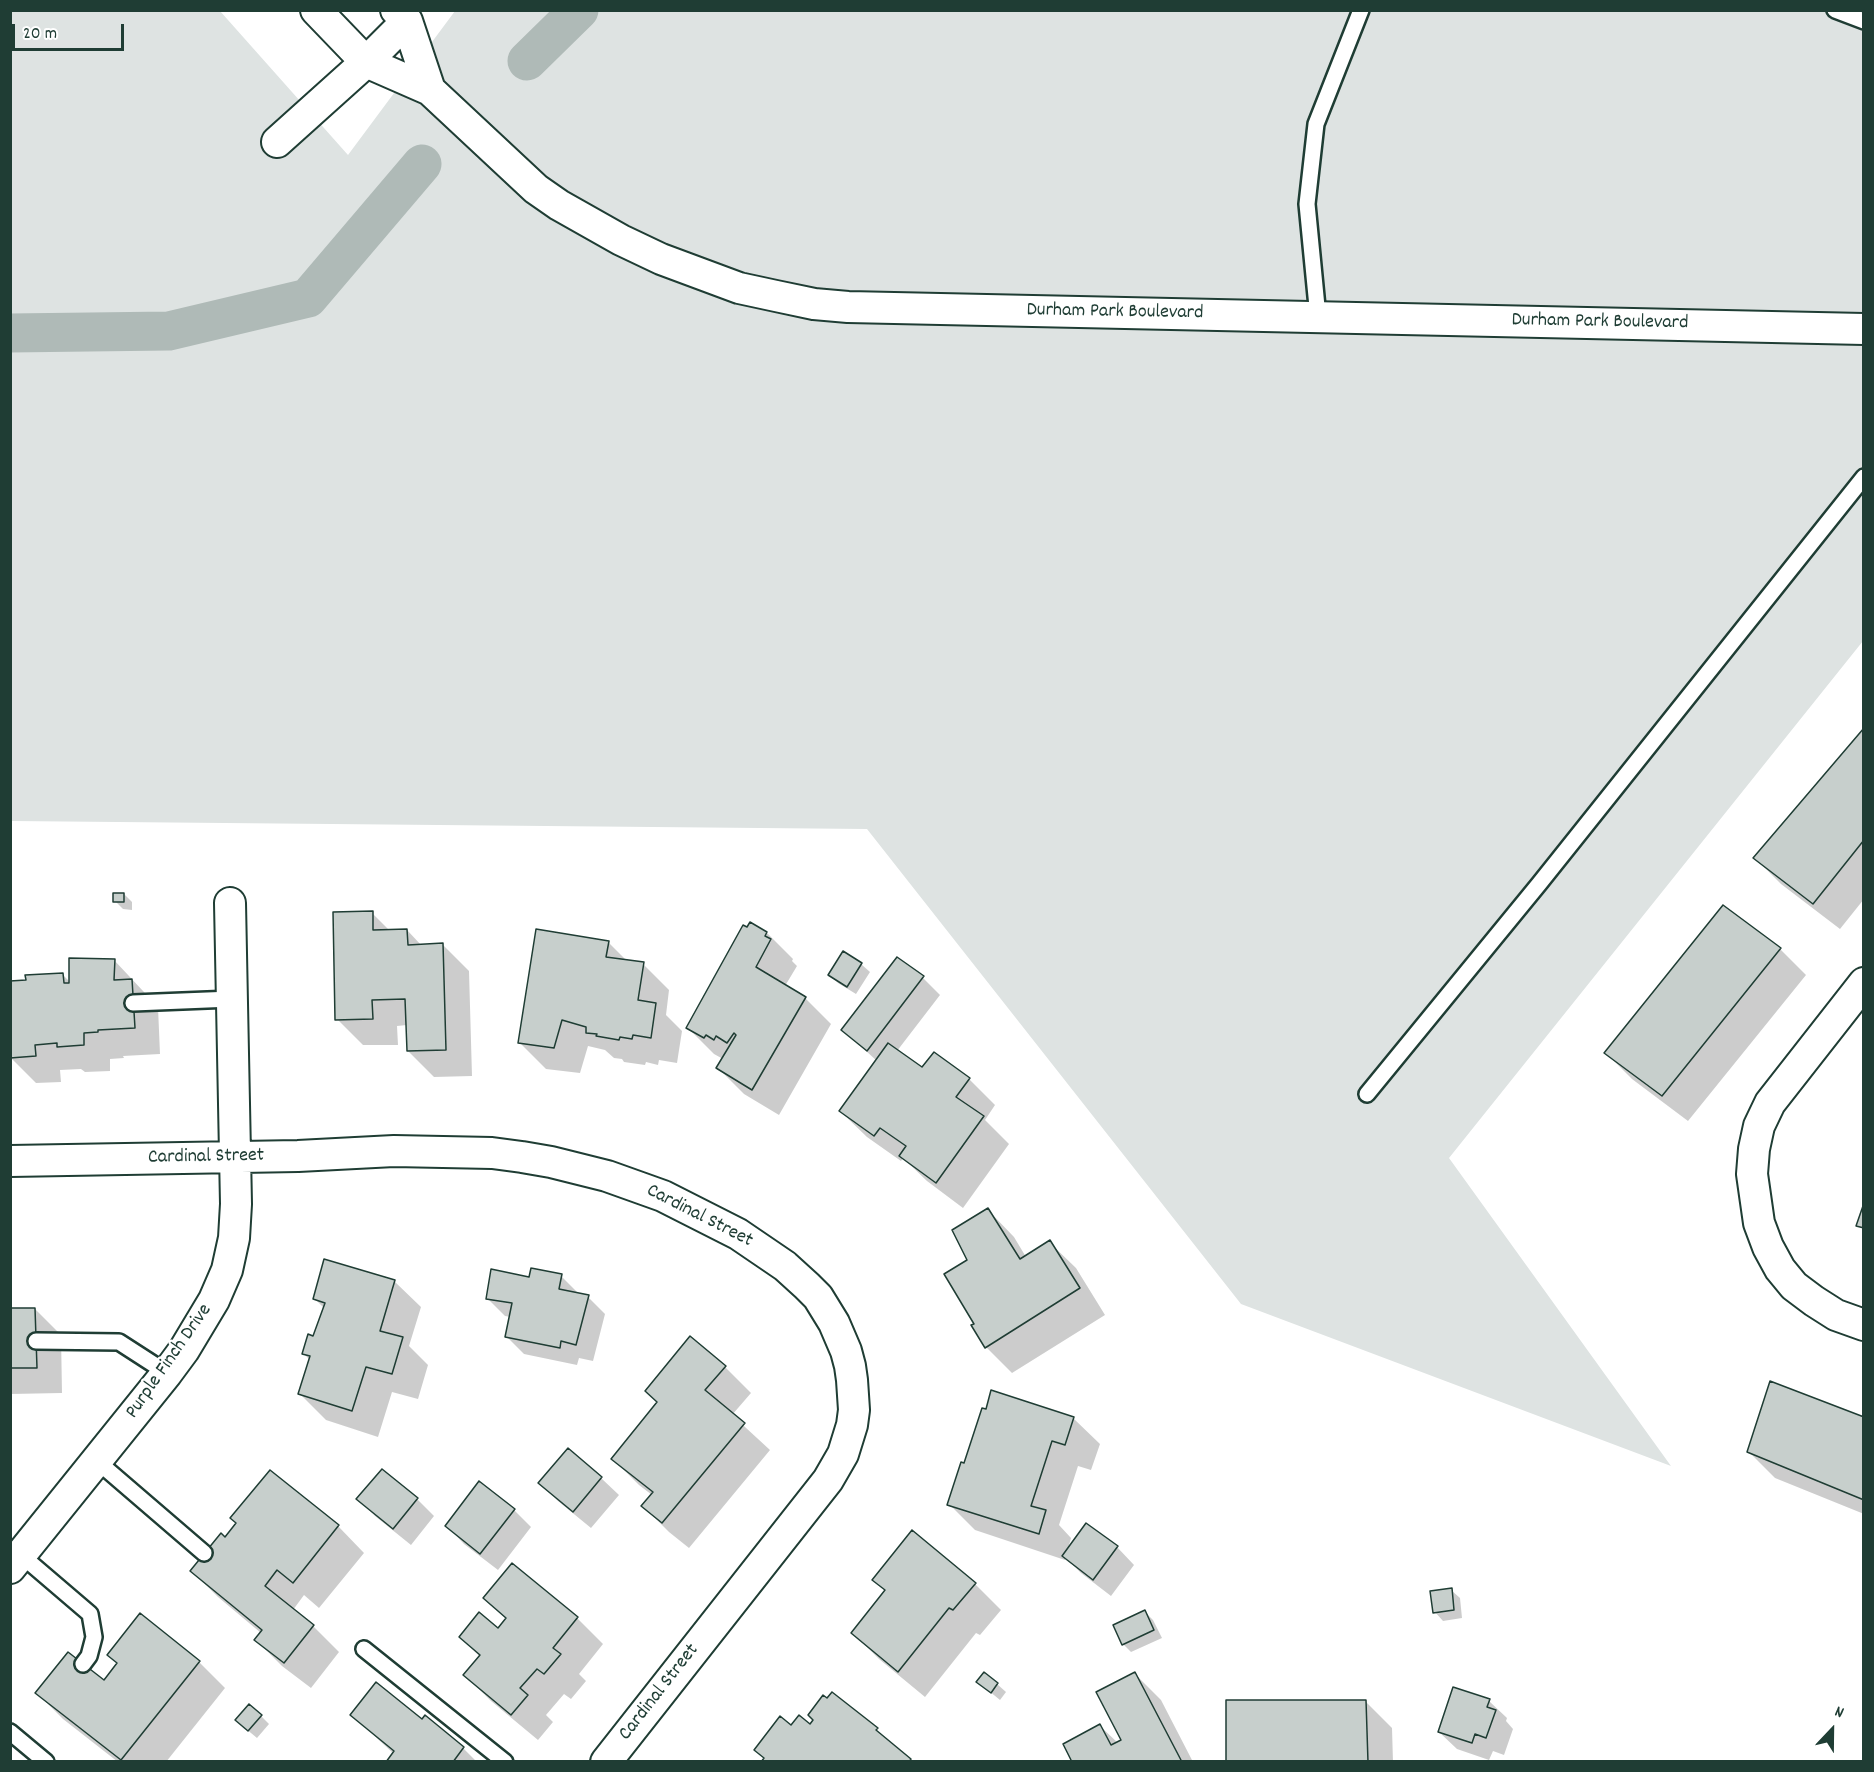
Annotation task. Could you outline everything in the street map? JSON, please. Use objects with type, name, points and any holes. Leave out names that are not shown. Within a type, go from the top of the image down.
[{"type":"street","name":"Durham Park Boulevard","points":[[316,10],[366,62],[430,90],[536,189],[559,205],[621,240],[661,259],[739,288],[814,304],[848,307],[1863,328]]},
{"type":"street","name":"Durham Park Boulevard","points":[[406,14],[430,90]]},
{"type":"street","points":[[278,142],[366,62],[406,14]]},
{"type":"street","name":"Purple Finch Drive","points":[[16,1562],[184,1350],[214,1300],[227,1270],[236,1221],[237,1157],[230,903]]},
{"type":"street","points":[[1863,983],[1770,1102],[1759,1126],[1752,1174],[1759,1224],[1779,1269],[1794,1286],[1814,1301],[1836,1314],[1863,1325]]},
{"type":"street","name":"Cardinal Street","points":[[10,1161],[385,1152],[472,1152],[522,1157],[608,1176],[663,1196],[730,1230],[797,1275],[826,1310],[846,1351],[854,1396],[852,1425],[845,1447],[836,1467],[606,1761]]},
{"type":"lane","points":[[1318,316],[1308,204],[1316,124],[1361,10]]},
{"type":"lane","points":[[1835,10],[1863,21]]},
{"type":"lane","points":[[1367,1094],[1539,884],[1863,477]]},
{"type":"lane","points":[[133,1003],[232,999]]},
{"type":"lane","points":[[36,1341],[119,1342],[167,1373]]},
{"type":"lane","points":[[97,1461],[204,1553]]},
{"type":"lane","points":[[16,1562],[90,1614],[94,1637],[89,1656],[83,1664]]},
{"type":"lane","points":[[364,1649],[505,1761]]},
{"type":"lane","points":[[10,1732],[46,1761]]},
{"type":"shaded area","points":[[11,11],[220,11],[348,155],[455,11],[1863,11],[1863,641],[1449,1158],[1671,1466],[1241,1304],[867,829],[11,821]]},
{"type":"building","points":[[1864,728],[1864,840],[1813,904],[1753,858]]},
{"type":"building","points":[[113,893],[124,893],[124,902],[113,902]]},
{"type":"building","points":[[1723,905],[1781,948],[1662,1096],[1604,1053]]},
{"type":"building","points":[[373,911],[373,930],[407,929],[408,945],[443,943],[446,1050],[407,1051],[405,999],[372,1000],[373,1019],[335,1020],[333,912]]},
{"type":"building","points":[[750,922],[767,932],[765,936],[771,939],[756,967],[806,997],[752,1090],[716,1068],[736,1035],[734,1033],[727,1043],[716,1036],[714,1040],[706,1035],[704,1038],[686,1028],[743,925],[747,927]]},
{"type":"building","points":[[536,929],[609,941],[606,957],[644,962],[638,1000],[656,1003],[651,1038],[633,1035],[632,1039],[620,1037],[619,1040],[596,1036],[597,1034],[586,1033],[586,1027],[562,1020],[554,1048],[518,1043]]},
{"type":"building","points":[[843,951],[862,963],[847,987],[828,975]]},
{"type":"building","points":[[897,957],[924,976],[867,1051],[841,1030]]},
{"type":"building","points":[[69,958],[115,959],[114,980],[132,979],[135,1028],[84,1033],[84,1045],[57,1047],[57,1043],[35,1045],[36,1056],[10,1058],[10,981],[26,980],[25,975],[63,973],[64,983],[69,983]]},
{"type":"building","points":[[888,1043],[922,1067],[934,1052],[970,1078],[956,1097],[984,1116],[936,1183],[899,1156],[906,1146],[880,1128],[874,1136],[839,1111]]},
{"type":"building","points":[[1864,1203],[1864,1228],[1856,1226]]},
{"type":"building","points":[[988,1208],[1020,1259],[1050,1240],[1080,1288],[985,1348],[971,1325],[974,1324],[944,1274],[967,1260],[952,1230]]},
{"type":"building","points":[[324,1259],[395,1280],[380,1331],[403,1337],[392,1374],[366,1367],[352,1411],[298,1394],[310,1356],[302,1354],[308,1334],[313,1336],[325,1303],[313,1299]]},
{"type":"building","points":[[531,1268],[562,1274],[559,1289],[589,1295],[576,1345],[561,1341],[560,1348],[505,1337],[512,1303],[486,1299],[491,1269],[529,1277]]},
{"type":"building","points":[[10,1308],[35,1308],[37,1368],[10,1368]]},
{"type":"building","points":[[690,1336],[726,1366],[705,1390],[745,1423],[662,1523],[641,1506],[653,1492],[611,1459],[657,1402],[645,1391]]},
{"type":"building","points":[[1770,1381],[1864,1417],[1864,1500],[1747,1452]]},
{"type":"building","points":[[991,1390],[1074,1417],[1065,1445],[1052,1441],[1031,1506],[1046,1510],[1039,1534],[947,1505],[961,1462],[964,1463],[982,1408],[986,1409]]},
{"type":"building","points":[[568,1448],[602,1477],[573,1512],[538,1483]]},
{"type":"building","points":[[382,1469],[418,1498],[393,1529],[356,1499]]},
{"type":"building","points":[[270,1470],[339,1525],[293,1583],[277,1570],[265,1586],[314,1625],[284,1663],[254,1640],[262,1630],[190,1571],[221,1533],[225,1537],[236,1523],[230,1518]]},
{"type":"building","points":[[479,1481],[515,1509],[480,1554],[445,1526]]},
{"type":"building","points":[[1086,1523],[1118,1546],[1093,1580],[1062,1556]]},
{"type":"building","points":[[912,1530],[976,1583],[953,1610],[949,1608],[898,1672],[851,1633],[885,1590],[872,1580]]},
{"type":"building","points":[[512,1563],[578,1617],[553,1648],[561,1654],[544,1674],[537,1669],[520,1688],[528,1695],[511,1715],[463,1675],[480,1655],[459,1637],[479,1612],[498,1628],[506,1618],[483,1598]]},
{"type":"building","points":[[1452,1588],[1454,1610],[1433,1613],[1430,1591]]},
{"type":"building","points":[[1145,1610],[1154,1630],[1122,1645],[1113,1625]]},
{"type":"building","points":[[140,1613],[200,1661],[121,1760],[35,1693],[68,1652],[104,1680],[117,1663],[107,1655]]},
{"type":"building","points":[[984,1672],[998,1683],[991,1693],[976,1682]]},
{"type":"building","points":[[1135,1672],[1182,1762],[1072,1762],[1063,1744],[1100,1724],[1111,1745],[1121,1740],[1096,1692]]},
{"type":"building","points":[[376,1682],[422,1719],[425,1715],[464,1747],[453,1762],[386,1762],[394,1751],[350,1715]]},
{"type":"building","points":[[1453,1687],[1490,1699],[1487,1707],[1496,1710],[1486,1738],[1475,1734],[1472,1743],[1438,1732]]},
{"type":"building","points":[[832,1692],[878,1728],[876,1730],[911,1759],[909,1762],[761,1762],[764,1758],[754,1750],[780,1716],[791,1725],[799,1715],[810,1724],[813,1720],[808,1715],[823,1695],[827,1698]]},
{"type":"building","points":[[1226,1700],[1366,1700],[1368,1762],[1226,1762]]},
{"type":"building","points":[[249,1704],[262,1715],[248,1731],[235,1720]]},
{"type":"waterway","points":[[527,61],[579,10]]},
{"type":"waterway","points":[[10,333],[169,331],[308,298],[422,164]]}]
